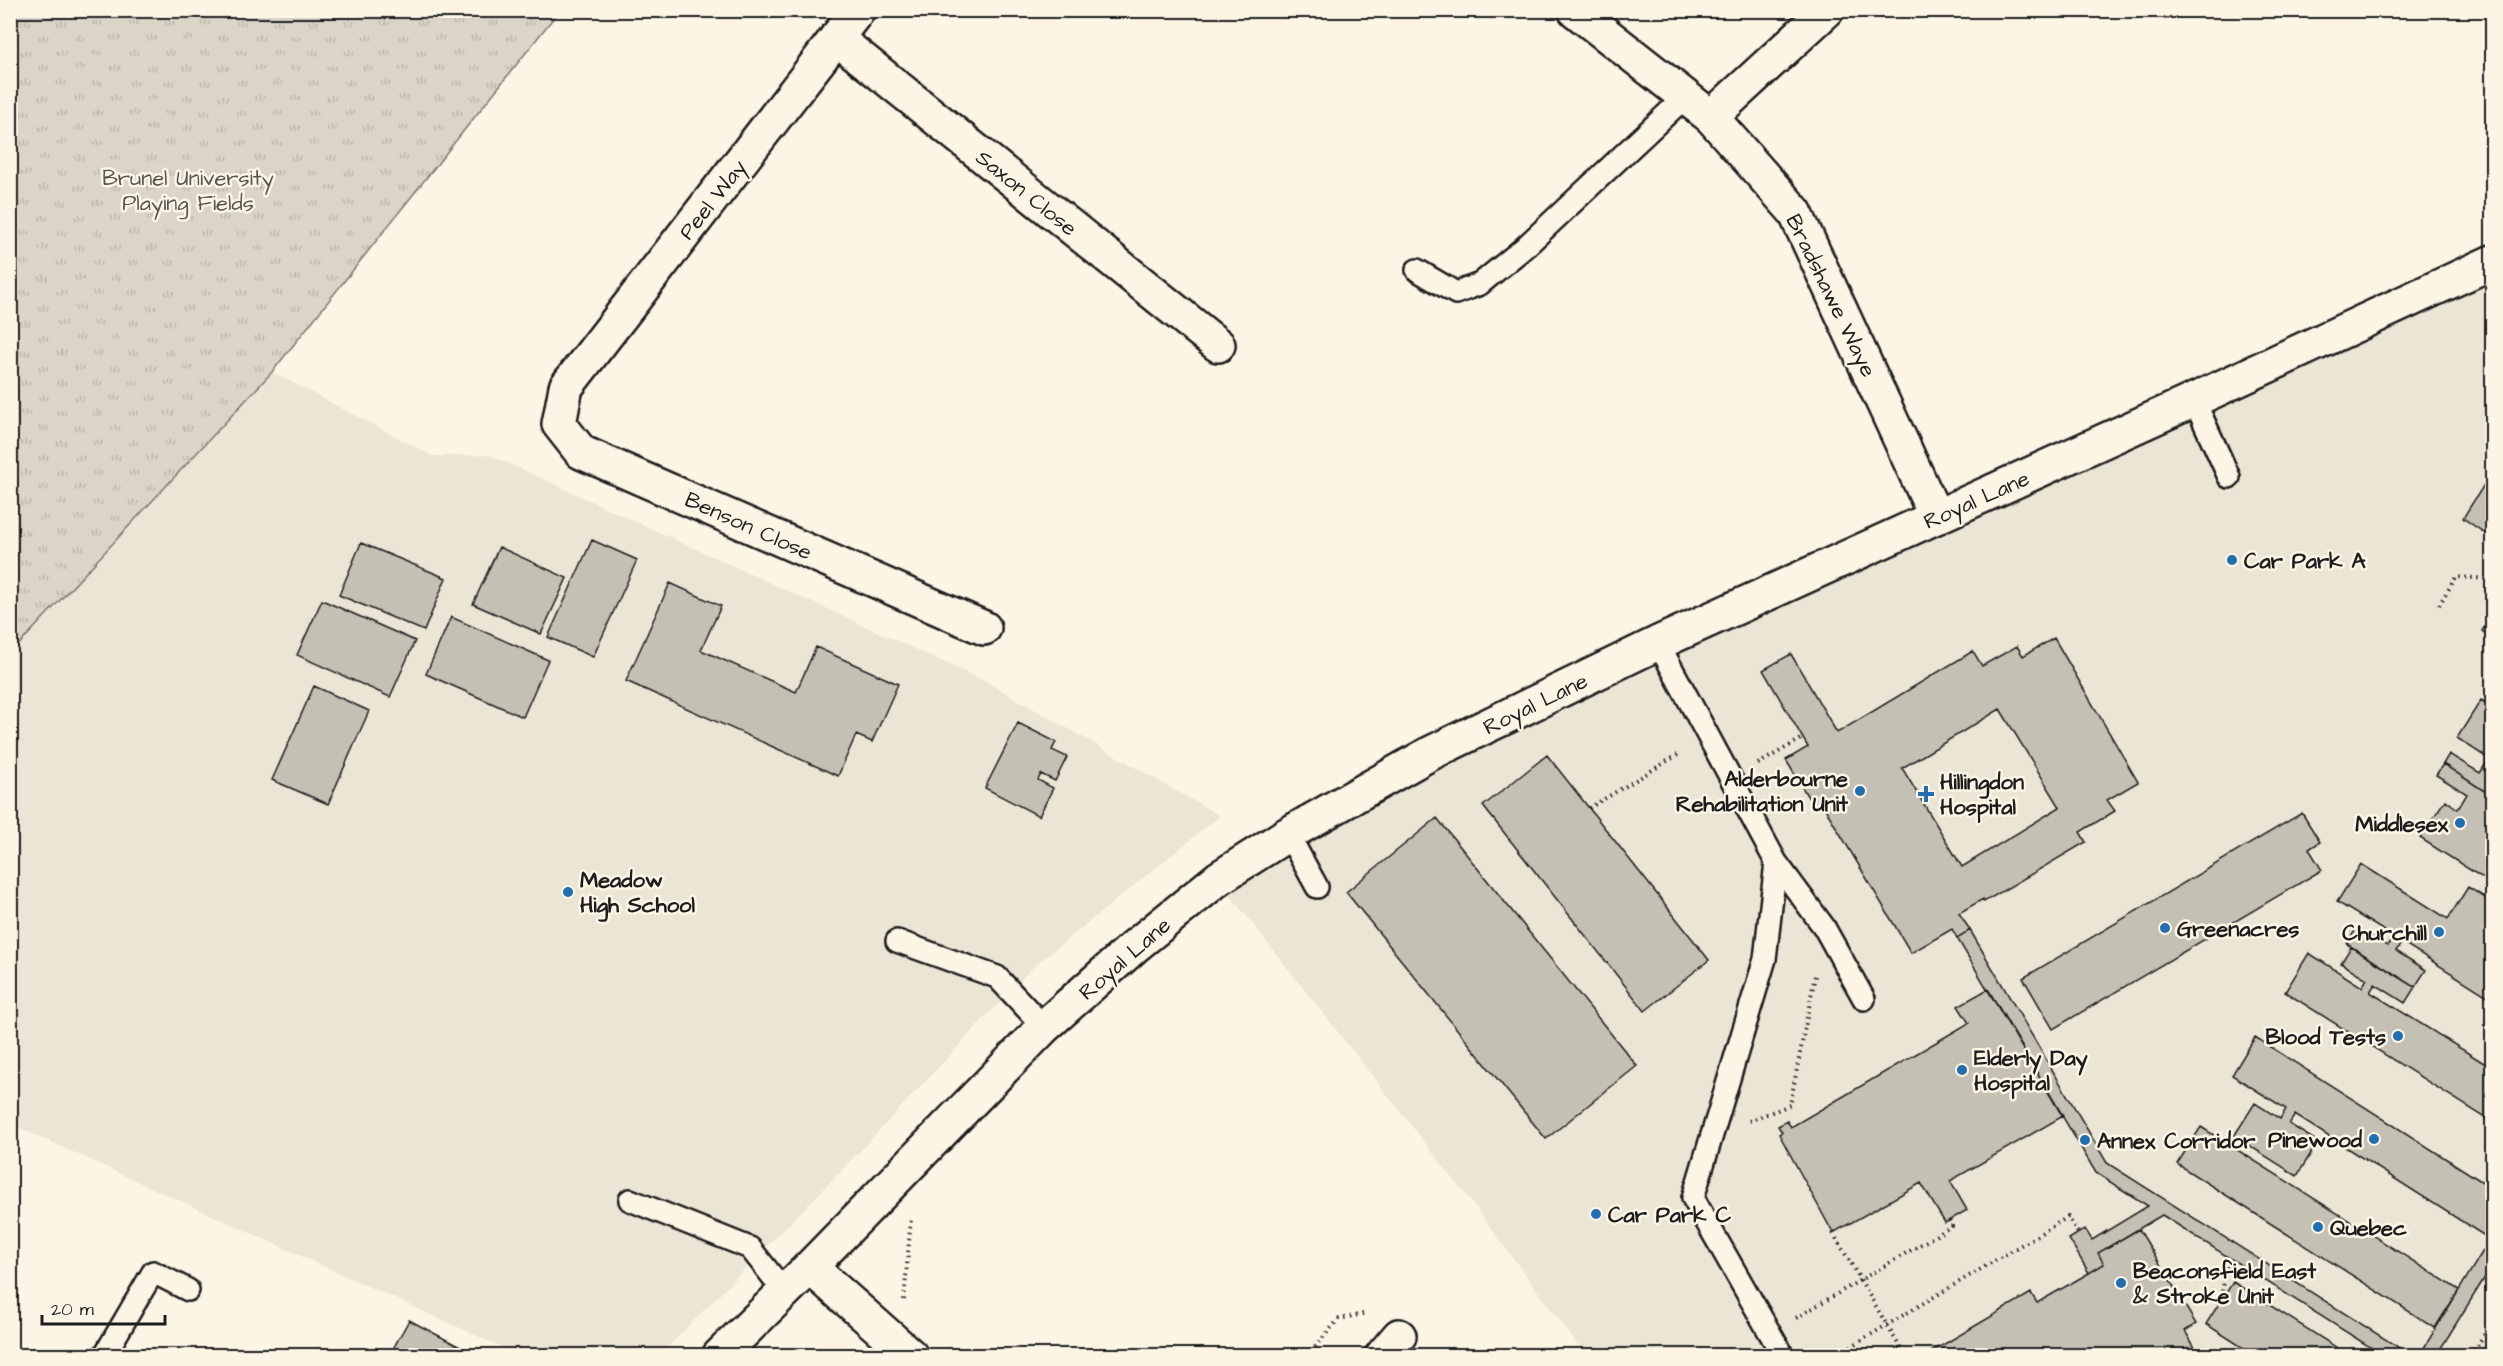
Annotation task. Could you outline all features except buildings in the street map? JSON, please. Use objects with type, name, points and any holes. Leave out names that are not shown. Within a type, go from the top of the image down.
[{"type":"street","name":"Peel Way","points":[[566,387],[858,10]]},
{"type":"street","name":"Bradshawe Waye","points":[[1575,10],[1711,117],[1795,212],[1936,517]]},
{"type":"street","points":[[1711,117],[1827,10]]},
{"type":"street","name":"Saxon Close","points":[[837,38],[1218,345]]},
{"type":"street","name":"Royal Lane","points":[[718,1356],[810,1267],[1044,1027],[1135,946],[1220,878],[1288,834],[1429,754],[1658,643],[2493,262]]},
{"type":"street","name":"Benson Close","points":[[566,387],[559,424],[581,452],[984,628]]},
{"type":"street","points":[[810,1267],[906,1351]]},
{"type":"lane","points":[[1417,270],[1456,293],[1480,284],[1525,247],[1685,97]]},
{"type":"lane","points":[[2194,400],[2229,477]]},
{"type":"lane","points":[[1658,643],[1776,862],[1824,927],[1864,999]]},
{"type":"lane","points":[[1288,834],[1317,887]]},
{"type":"lane","points":[[1776,862],[1765,959],[1692,1198],[1783,1356]]},
{"type":"lane","points":[[897,941],[998,977],[1044,1027]]},
{"type":"lane","points":[[630,1200],[750,1248],[784,1291]]},
{"type":"lane","points":[[104,1356],[153,1272],[188,1290]]},
{"type":"path","points":[[2439,605],[2456,577],[2493,579]]},
{"type":"path","points":[[1589,808],[1709,736]]},
{"type":"path","points":[[1732,780],[1803,738]]},
{"type":"path","points":[[1712,1136],[1790,1105],[1824,927]]},
{"type":"path","points":[[906,1351],[911,1210]]},
{"type":"path","points":[[1835,1356],[2068,1217],[2078,1233]]},
{"type":"path","points":[[1795,1318],[1952,1226],[1949,1220]]},
{"type":"path","points":[[1833,1233],[1905,1356]]},
{"type":"path","points":[[2220,1303],[2227,1266],[2239,1274],[2244,1266]]},
{"type":"path","points":[[2471,1356],[2493,1322]]},
{"type":"shaded area","name":"Hillingdon Hospital","points":[[2492,262],[2492,1355],[1585,1355],[1470,1200],[1233,899],[1219,878],[1288,834]]},
{"type":"shaded area","name":"Meadow High School","points":[[272,372],[433,456],[490,455],[985,681],[1220,816],[1032,968],[843,1169],[660,1355],[519,1355],[11,1124],[10,653]]},
{"type":"green space","name":"Brunel University Playing Fields","points":[[11,10],[559,11],[272,372],[11,653]]},
{"type":"place","name":"Car Park A","points":[[2232,560]]},
{"type":"place","name":"Alderbourne Rehabilitation Unit","points":[[1860,791]]},
{"type":"place","name":"Hillingdon Hospital","points":[[1926,794]]},
{"type":"place","name":"Middlesex","points":[[2460,823]]},
{"type":"place","name":"Meadow High School","points":[[568,892]]},
{"type":"place","name":"Greenacres","points":[[2165,928]]},
{"type":"place","name":"Churchill","points":[[2439,932]]},
{"type":"place","name":"Blood Tests","points":[[2398,1036]]},
{"type":"place","name":"Elderly Day Hospital","points":[[1962,1070]]},
{"type":"place","name":"Pinewood","points":[[2374,1139]]},
{"type":"place","name":"Annex Corridor","points":[[2085,1140]]},
{"type":"place","name":"Car Park C","points":[[1596,1214]]},
{"type":"place","name":"Quebec","points":[[2318,1227]]},
{"type":"place","name":"Beaconsfield East & Stroke Unit","points":[[2121,1283]]}]
